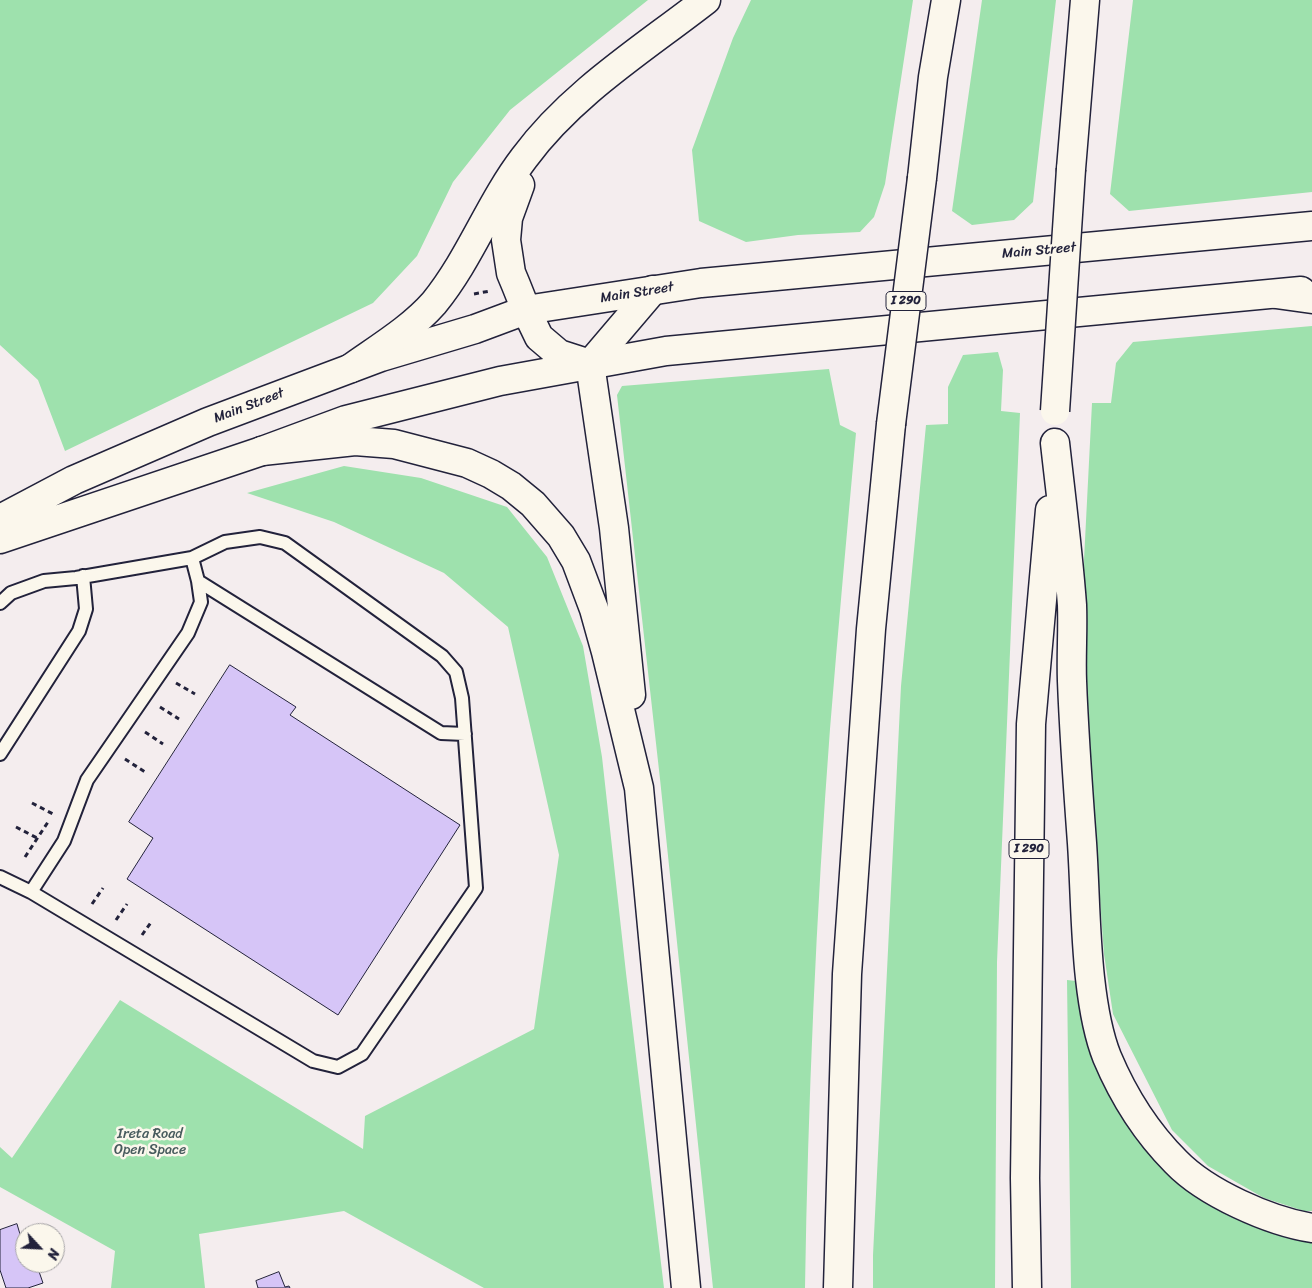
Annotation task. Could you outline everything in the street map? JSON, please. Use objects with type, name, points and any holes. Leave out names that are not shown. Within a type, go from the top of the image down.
[{"type":"main road","points":[[351,368],[413,324],[443,291],[470,250],[503,190],[524,158],[566,109],[706,0]]},
{"type":"main road","name":"I 290","points":[[838,1288],[847,974],[871,629],[891,424],[933,77],[946,0]]},
{"type":"main road","name":"I 290","points":[[1027,1288],[1025,1178],[1031,724],[1056,443],[1055,411],[1071,169],[1085,0]]},
{"type":"main road","points":[[548,130],[518,189],[508,218],[506,240],[512,272],[526,310],[539,337],[559,354],[590,364]]},
{"type":"main road","name":"Main Street","points":[[0,519],[74,480],[208,422],[381,356],[474,329],[526,310],[701,283],[1312,226]]},
{"type":"main road","points":[[653,290],[590,364],[614,528],[686,1288]]},
{"type":"main road","points":[[0,539],[262,451],[346,420],[500,381],[666,351],[1312,290]]},
{"type":"main road","points":[[1276,294],[1312,298]]},
{"type":"main road","points":[[262,451],[355,441],[394,444],[467,463],[511,486],[533,504],[561,536],[576,561],[594,609],[639,788]]},
{"type":"main road","points":[[1056,443],[1072,606],[1075,759],[1082,843],[1087,950],[1094,1013],[1106,1055],[1124,1093],[1150,1131],[1176,1163],[1206,1186],[1247,1207],[1291,1224],[1312,1228]]},
{"type":"lane","points":[[0,603],[11,593],[44,581],[192,558],[225,542],[260,537],[285,543],[442,656],[456,672],[462,698],[476,888],[362,1054],[338,1067],[313,1061],[31,892],[0,877]]},
{"type":"lane","points":[[31,892],[64,841],[87,780],[188,633],[200,602],[198,581],[192,558]]},
{"type":"lane","points":[[0,754],[79,631],[86,609],[83,576]]},
{"type":"lane","points":[[198,581],[441,733],[465,734]]},
{"type":"path","points":[[468,296],[494,290]]},
{"type":"path","points":[[32,803],[53,814]]},
{"type":"path","points":[[16,827],[37,838]]},
{"type":"green space","points":[[0,0],[648,0],[510,110],[453,182],[417,256],[373,303],[65,451],[38,380],[0,345]]},
{"type":"green space","points":[[751,0],[913,0],[885,184],[874,217],[860,232],[798,235],[746,242],[699,221],[692,150],[733,38]]},
{"type":"green space","points":[[982,0],[1056,0],[1033,202],[1014,220],[972,225],[952,211]]},
{"type":"green space","points":[[1133,0],[1312,0],[1312,192],[1129,211],[1110,194]]},
{"type":"green space","points":[[1312,326],[1312,1211],[1304,1211],[1264,1198],[1208,1166],[1172,1130],[1113,1014],[1104,954],[1097,859],[1085,659],[1084,560],[1092,403],[1111,403],[1116,363],[1133,342]]},
{"type":"green space","points":[[998,352],[1003,370],[1001,411],[1020,413],[997,962],[995,1288],[873,1288],[873,1255],[901,686],[926,425],[948,424],[948,387],[963,355]]},
{"type":"green space","points":[[829,369],[840,425],[856,433],[830,729],[821,869],[808,1148],[805,1288],[713,1288],[660,779],[617,395],[622,386]]},
{"type":"green space","name":"Ireta Road Open Space","points":[[344,466],[421,478],[507,507],[547,557],[583,646],[602,757],[664,1288],[484,1288],[344,1211],[199,1234],[205,1288],[111,1288],[115,1251],[0,1187],[0,1147],[12,1158],[120,1000],[363,1149],[365,1116],[534,1029],[559,855],[508,627],[444,573],[334,522],[247,493]]},
{"type":"green space","points":[[1067,980],[1076,981],[1085,1026],[1158,1162],[1226,1214],[1285,1236],[1312,1240],[1312,1288],[1071,1288]]},
{"type":"building","points":[[230,665],[296,707],[290,715],[460,825],[338,1015],[127,879],[153,838],[129,822]]},
{"type":"building","points":[[15,1225],[15,1273],[40,1273],[43,1283],[28,1288],[6,1288],[0,1270],[0,1230]]},
{"type":"building","points":[[279,1272],[285,1287],[289,1286],[290,1288],[258,1288],[256,1281]]}]
